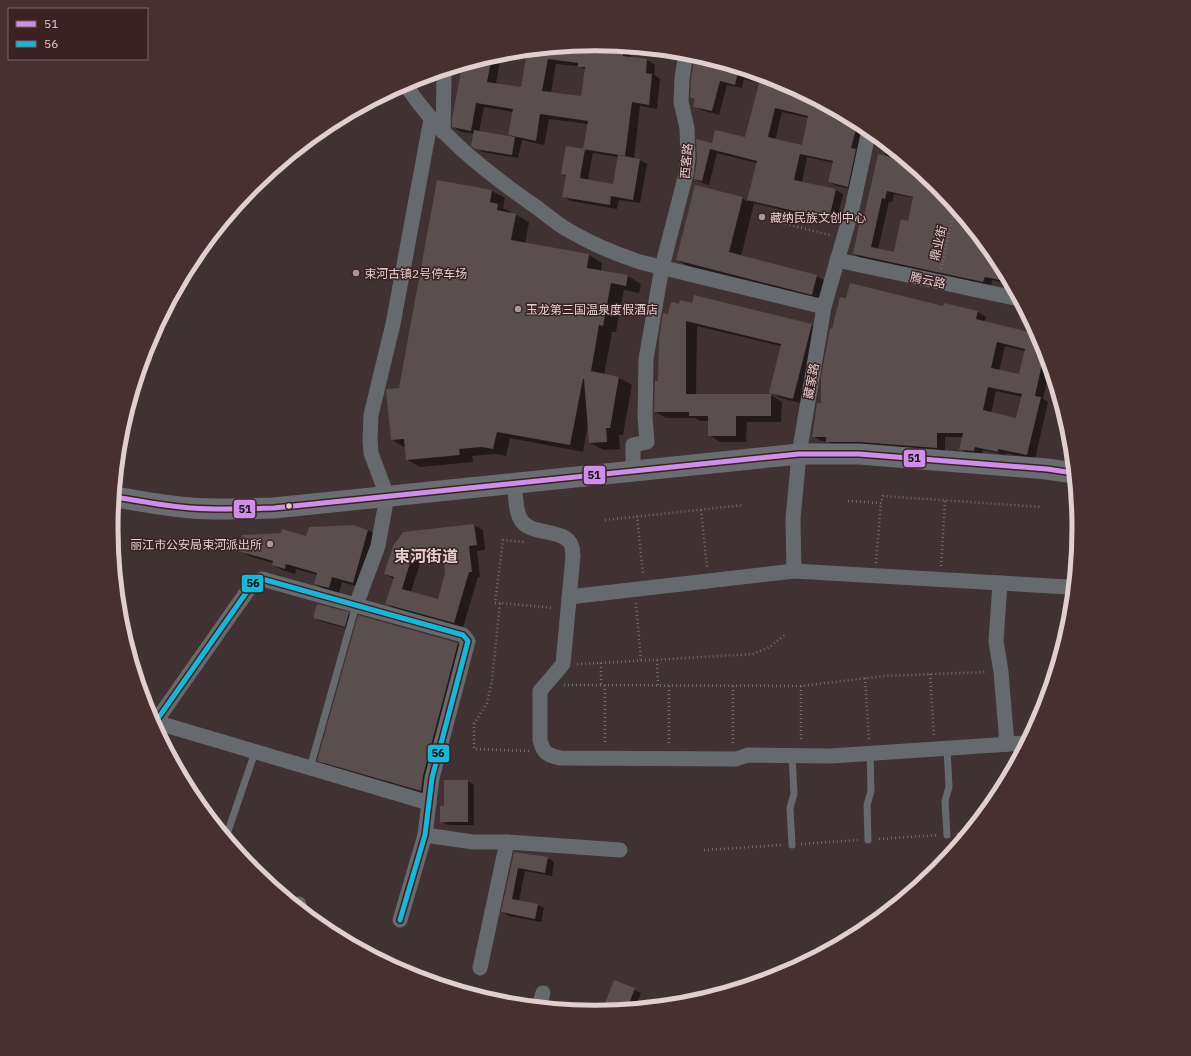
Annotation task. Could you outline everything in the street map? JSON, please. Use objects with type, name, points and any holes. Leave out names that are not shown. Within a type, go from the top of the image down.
[{"type":"street","name":"西客路","points":[[633,471],[633,445],[647,442],[645,417],[646,359],[662,267],[686,174],[688,158],[687,128],[681,102],[682,78],[685,59]]},
{"type":"street","points":[[443,132],[444,75]]},
{"type":"street","points":[[408,89],[431,119],[470,158],[562,226],[598,246],[640,262],[824,308]]},
{"type":"street","points":[[356,605],[378,546],[387,496],[371,453],[370,420],[393,324],[431,119]]},
{"type":"street","name":"藏家路","points":[[794,571],[793,519],[799,454],[824,308],[852,209],[868,136]]},
{"type":"street","name":"腾云路","points":[[837,260],[1013,298]]},
{"type":"street","points":[[120,498],[185,507],[246,509],[274,508],[799,454],[859,454],[1039,468],[1069,472]]},
{"type":"street","points":[[514,483],[518,515],[522,521],[531,529],[562,536],[568,540],[572,546],[562,664],[540,691],[540,740],[545,754],[552,757],[561,758],[733,759],[748,755],[831,756],[1021,743]]},
{"type":"street","points":[[568,603],[640,588],[794,571],[1068,587]]},
{"type":"street","points":[[158,718],[253,583],[262,579],[463,635],[468,641],[432,778],[425,835],[400,920]]},
{"type":"street","points":[[1000,583],[996,641],[1001,672],[1007,744]]},
{"type":"street","points":[[161,725],[429,803]]},
{"type":"street","points":[[425,835],[474,842],[507,842],[620,850]]},
{"type":"street","points":[[480,968],[507,842]]},
{"type":"lane","points":[[310,768],[356,605]]},
{"type":"lane","points":[[941,748],[949,787],[945,800],[946,835]]},
{"type":"lane","points":[[228,832],[255,752]]},
{"type":"lane","points":[[868,840],[867,805],[871,791],[870,754]]},
{"type":"lane","points":[[792,845],[790,808],[794,794],[797,756]]},
{"type":"path","name":"鼎业街","points":[[938,282],[954,213]]},
{"type":"path","points":[[774,221],[844,238]]},
{"type":"path","points":[[876,575],[881,503],[883,496],[1042,507]]},
{"type":"path","points":[[940,579],[945,500]]},
{"type":"path","points":[[848,501],[881,503]]},
{"type":"path","points":[[605,520],[744,505]]},
{"type":"path","points":[[700,510],[709,580]]},
{"type":"path","points":[[637,516],[641,661]]},
{"type":"path","points":[[526,542],[503,540],[495,603],[568,603]]},
{"type":"path","points":[[500,603],[492,681],[487,703],[474,724],[474,749],[544,751]]},
{"type":"path","points":[[562,664],[753,654],[770,647],[786,634]]},
{"type":"path","points":[[657,660],[658,685]]},
{"type":"path","points":[[601,663],[601,685]]},
{"type":"path","points":[[546,685],[801,686],[866,678],[1001,672]]},
{"type":"path","points":[[930,674],[941,748]]},
{"type":"path","points":[[866,678],[870,754]]},
{"type":"path","points":[[605,685],[605,759]]},
{"type":"path","points":[[669,686],[669,759]]},
{"type":"path","points":[[733,686],[733,759]]},
{"type":"path","points":[[797,756],[801,686]]},
{"type":"path","points":[[704,850],[962,834]]},
{"type":"building","points":[[596,51],[623,52],[623,56],[647,59],[646,73],[652,74],[649,105],[632,102],[625,156],[583,149],[588,121],[540,114],[536,141],[508,135],[513,109],[476,103],[471,131],[452,127],[452,119],[461,70],[491,63],[487,82],[521,87],[526,57],[524,56],[564,52]],"holes":[[[548,59],[578,63],[578,67],[585,67],[581,96],[542,91]]]},
{"type":"building","points":[[694,62],[704,65],[704,64],[738,73],[735,85],[720,81],[712,111],[693,107],[695,99],[690,97]]},
{"type":"building","points":[[760,80],[778,87],[806,100],[856,128],[851,148],[856,149],[848,187],[828,182],[833,161],[800,154],[801,149],[794,180],[836,189],[829,219],[747,200],[757,161],[710,149],[702,181],[694,179],[697,159],[696,139],[712,143],[715,130],[745,137]],"holes":[[[775,108],[808,116],[802,145],[768,137]]]},
{"type":"building","points":[[474,130],[515,137],[512,155],[475,149],[471,146]]},
{"type":"building","points":[[566,146],[585,149],[580,178],[613,184],[618,155],[640,159],[633,200],[611,196],[610,205],[562,197],[566,175],[561,174]]},
{"type":"building","points":[[878,154],[896,158],[910,169],[954,213],[974,238],[1003,281],[985,277],[983,282],[853,254],[861,216],[864,216]],"holes":[[[887,191],[913,197],[908,221],[901,219],[894,252],[871,247],[882,198],[885,199]]]},
{"type":"building","name":"玉龙第三国温泉度假酒店","points":[[437,180],[492,190],[490,202],[498,204],[497,210],[516,214],[511,240],[589,254],[587,268],[628,275],[626,286],[611,283],[603,326],[599,325],[591,371],[619,377],[610,428],[606,428],[607,442],[589,443],[584,379],[570,445],[497,432],[493,449],[482,447],[459,449],[460,455],[406,460],[404,439],[391,440],[386,391],[387,389],[399,388]]},
{"type":"building","points":[[695,185],[743,197],[729,252],[817,275],[812,295],[676,260]]},
{"type":"building","points":[[850,283],[943,306],[944,303],[978,311],[976,319],[1030,332],[1042,362],[1035,396],[1041,397],[1027,455],[998,449],[998,452],[975,447],[974,451],[959,450],[963,433],[937,433],[937,448],[860,442],[826,442],[826,437],[812,437],[817,403],[821,403],[821,376],[830,328],[832,329],[840,297],[846,298]],"holes":[[[997,342],[1025,349],[1019,374],[991,368]],[[988,387],[1022,394],[1016,418],[983,410]]]},
{"type":"building","points":[[694,295],[812,324],[793,399],[769,393],[781,344],[686,321],[686,394],[771,394],[771,416],[736,416],[736,436],[708,436],[708,416],[689,416],[689,412],[654,412],[655,381],[658,381],[659,339],[663,313],[668,314],[671,302],[679,304],[680,300],[692,303]]},
{"type":"building","points":[[474,524],[477,545],[469,546],[472,572],[469,572],[454,623],[385,604],[394,577],[384,574],[393,546],[403,532]],"holes":[[[443,549],[445,573],[438,599],[402,589],[413,553]]]},
{"type":"building","points":[[354,525],[368,530],[353,583],[332,577],[329,588],[314,584],[317,573],[286,564],[285,569],[272,565],[273,561],[238,551],[242,535],[281,533],[282,529],[306,536],[309,527]]},
{"type":"building","points":[[317,604],[349,612],[345,627],[313,618]]},
{"type":"building","points":[[358,615],[458,643],[423,776],[421,791],[317,761]]},
{"type":"building","points":[[444,780],[468,780],[468,822],[440,822],[440,806],[444,806]]},
{"type":"building","points":[[514,852],[548,857],[545,873],[518,868],[512,899],[538,904],[535,919],[501,912]]},
{"type":"building","points":[[614,980],[635,988],[629,1004],[604,1005]]},
{"type":"transit line","name":"51","points":[[120,498],[191,508],[274,508],[799,454],[859,454],[1047,469],[1069,472]]},
{"type":"transit line","name":"56","points":[[158,718],[253,583],[262,579],[463,635],[468,641],[432,778],[425,835],[400,920]]},
{"type":"place","name":"藏纳民族文创中心","points":[[762,217]]},
{"type":"place","name":"束河古镇2号停车场","points":[[356,273]]},
{"type":"place","name":"玉龙第三国温泉度假酒店","points":[[518,309]]},
{"type":"place","name":"丽江市公安局束河派出所","points":[[270,544]]},
{"type":"district","name":"束河街道","points":[[426,556]]}]
